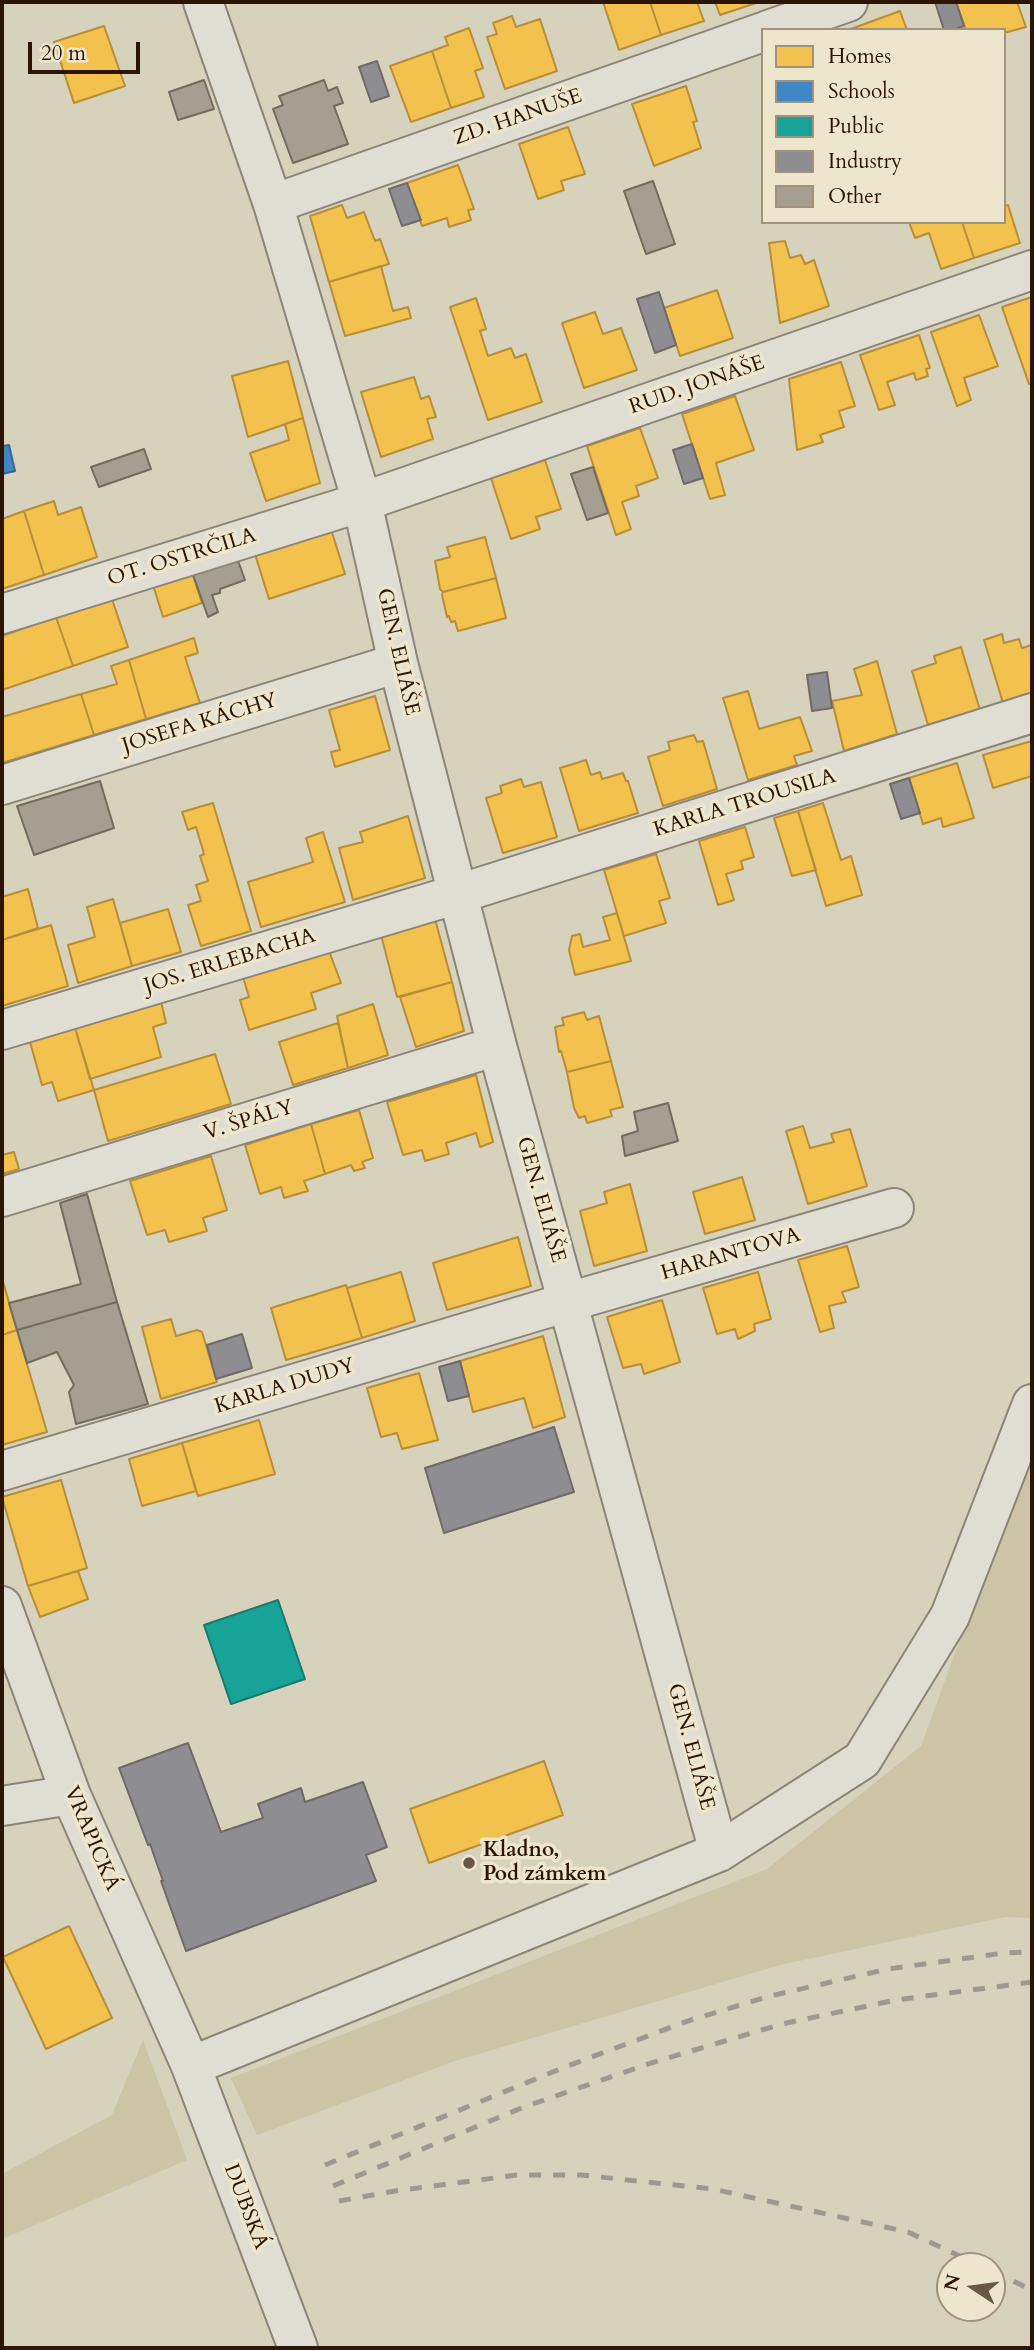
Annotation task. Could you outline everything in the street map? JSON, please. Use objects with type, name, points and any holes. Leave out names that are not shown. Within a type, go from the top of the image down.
[{"type":"street","name":"GEN. ELIÁŠE","points":[[203,2],[273,204],[362,502],[398,663],[497,1046],[719,1852]]},
{"type":"street","points":[[774,28],[848,2]]},
{"type":"street","name":"ZD. HANUŠE","points":[[273,204],[761,33]]},
{"type":"street","name":"RUD. JONÁŠE","points":[[362,502],[1032,270]]},
{"type":"street","name":"OT. OSTRČILA","points":[[2,614],[362,502]]},
{"type":"street","name":"JOSEFA KÁCHY","points":[[2,785],[398,663]]},
{"type":"street","name":"KARLA TROUSILA","points":[[458,894],[1032,713]]},
{"type":"street","name":"JOS. ERLEBACHA","points":[[2,1030],[458,894]]},
{"type":"street","name":"V. ŠPÁLY","points":[[2,1197],[497,1046]]},
{"type":"street","name":"HARANTOVA","points":[[568,1302],[894,1208]]},
{"type":"street","name":"KARLA DUDY","points":[[2,1471],[568,1302]]},
{"type":"street","points":[[191,2066],[719,1852],[862,1760],[950,1616],[1032,1404]]},
{"type":"street","name":"VRAPICKÁ","points":[[2,1606],[71,1795],[191,2066]]},
{"type":"street","points":[[2,1806],[71,1795]]},
{"type":"street","name":"DUBSKÁ","points":[[191,2066],[298,2348]]},
{"type":"shaded area","points":[[1032,1443],[1032,1918],[1005,1917],[780,1965],[455,2061],[257,2135],[231,2078],[767,1869],[921,1746]]},
{"type":"shaded area","points":[[143,2040],[187,2160],[2,2239],[2,2174],[112,2115]]},
{"type":"building: Homes","points":[[603,2],[650,2],[661,35],[619,50]]},
{"type":"building: Homes","points":[[650,2],[697,2],[704,21],[661,35]]},
{"type":"building: Homes","points":[[715,2],[759,2],[720,15]]},
{"type":"building: Homes","points":[[956,2],[1017,2],[1026,27],[1006,32],[1006,28],[965,28]]},
{"type":"building: Homes","points":[[900,11],[906,28],[853,28]]},
{"type":"building: Homes","points":[[512,16],[516,27],[540,19],[557,71],[505,89],[487,37],[497,34],[493,23]]},
{"type":"building: Homes","points":[[104,26],[125,86],[74,103],[54,42]]},
{"type":"building: Homes","points":[[469,28],[483,68],[475,71],[484,97],[451,108],[432,51],[448,45],[445,37]]},
{"type":"building: Homes","points":[[432,51],[451,108],[411,122],[390,66]]},
{"type":"building: Homes","points":[[686,86],[697,121],[693,122],[701,148],[654,166],[632,104]]},
{"type":"building: Homes","points":[[568,127],[585,174],[561,181],[564,190],[538,199],[519,144]]},
{"type":"building: Homes","points":[[458,165],[474,209],[468,210],[471,220],[449,227],[447,218],[422,226],[407,183]]},
{"type":"building: Homes","points":[[342,205],[347,218],[364,212],[375,241],[380,239],[389,264],[329,282],[310,216]]},
{"type":"building: Homes","points":[[1006,206],[1020,243],[974,258],[963,224],[1006,224]]},
{"type":"building: Homes","points":[[910,224],[963,224],[974,258],[941,269],[929,233],[915,238]]},
{"type":"building: Homes","points":[[785,241],[790,258],[801,255],[805,264],[814,260],[829,306],[780,323],[769,243]]},
{"type":"building: Homes","points":[[381,266],[393,311],[408,307],[411,318],[345,336],[329,282]]},
{"type":"building: Homes","points":[[717,290],[733,338],[680,356],[664,308]]},
{"type":"building: Homes","points":[[1032,297],[1032,383],[1029,384],[1002,307]]},
{"type":"building: Homes","points":[[476,298],[486,329],[480,331],[488,356],[511,348],[515,358],[526,354],[542,402],[488,420],[450,307]]},
{"type":"building: Homes","points":[[595,312],[603,334],[621,328],[637,370],[584,388],[562,323]]},
{"type":"building: Homes","points":[[979,315],[998,366],[964,378],[971,400],[957,406],[931,332]]},
{"type":"building: Homes","points":[[919,335],[930,368],[926,369],[928,376],[916,380],[914,373],[887,382],[895,405],[879,410],[860,355]]},
{"type":"building: Homes","points":[[288,361],[303,418],[248,437],[232,376]]},
{"type":"building: Homes","points":[[841,362],[855,406],[839,411],[844,427],[820,435],[823,442],[797,450],[789,379]]},
{"type":"building: Homes","points":[[414,377],[421,399],[429,396],[436,417],[427,419],[433,439],[381,457],[361,392]]},
{"type":"building: Homes","points":[[735,396],[754,450],[716,463],[725,495],[710,499],[682,414]]},
{"type":"building: Homes","points":[[303,418],[320,483],[266,501],[250,453],[289,440],[285,424]]},
{"type":"building: Homes","points":[[640,428],[658,478],[636,486],[639,496],[622,502],[631,529],[616,535],[587,446]]},
{"type":"building: Homes","points":[[545,460],[561,509],[536,517],[540,529],[511,539],[491,478]]},
{"type":"building: Homes","points":[[54,501],[58,515],[81,507],[97,557],[44,575],[24,511]]},
{"type":"building: Homes","points":[[24,511],[44,575],[2,589],[2,519]]},
{"type":"building: Homes","points":[[330,526],[345,574],[269,599],[254,551]]},
{"type":"building: Homes","points":[[485,537],[496,578],[443,592],[440,589],[435,561],[450,557],[447,547]]},
{"type":"building: Homes","points":[[192,572],[202,603],[163,617],[153,585]]},
{"type":"building: Homes","points":[[496,578],[506,618],[458,631],[455,621],[451,622],[449,616],[447,617],[443,592]]},
{"type":"building: Homes","points":[[112,599],[128,647],[73,666],[56,617]]},
{"type":"building: Homes","points":[[56,617],[73,666],[2,690],[2,636]]},
{"type":"building: Homes","points":[[1002,634],[1004,643],[1019,639],[1022,648],[1032,645],[1032,695],[1003,703],[984,640]]},
{"type":"building: Homes","points":[[194,638],[198,653],[185,657],[200,703],[146,719],[129,660]]},
{"type":"building: Homes","points":[[961,647],[980,710],[928,725],[912,671],[936,663],[934,656]]},
{"type":"building: Homes","points":[[129,660],[146,719],[94,735],[81,694],[117,684],[111,666]]},
{"type":"building: Homes","points":[[877,661],[897,734],[844,751],[832,701],[862,695],[854,669]]},
{"type":"building: Homes","points":[[748,691],[759,729],[800,717],[812,751],[794,756],[797,765],[748,780],[723,698]]},
{"type":"building: Homes","points":[[81,694],[94,735],[2,763],[2,717]]},
{"type":"building: Homes","points":[[375,696],[390,750],[335,767],[331,752],[340,750],[329,710]]},
{"type":"building: Homes","points":[[694,735],[697,742],[703,741],[717,789],[663,806],[648,757],[670,750],[668,742]]},
{"type":"building: Homes","points":[[1032,741],[1032,776],[993,788],[983,755]]},
{"type":"building: Homes","points":[[586,760],[591,775],[600,772],[602,779],[623,773],[638,813],[579,831],[560,768]]},
{"type":"building: Homes","points":[[957,763],[974,818],[943,827],[941,818],[923,824],[909,778]]},
{"type":"building: Homes","points":[[521,779],[524,787],[541,782],[557,837],[503,853],[486,798],[502,793],[500,786]]},
{"type":"building: Homes","points":[[213,803],[251,931],[201,946],[188,905],[201,901],[196,885],[208,881],[200,856],[204,854],[196,827],[188,830],[182,812]]},
{"type":"building: Homes","points":[[823,803],[841,860],[851,856],[862,895],[826,906],[798,811]]},
{"type":"building: Homes","points":[[798,811],[816,870],[792,876],[774,818]]},
{"type":"building: Homes","points":[[408,816],[425,878],[353,900],[339,848],[363,842],[360,832]]},
{"type":"building: Homes","points":[[745,827],[754,857],[741,861],[743,869],[726,874],[734,900],[718,905],[699,841]]},
{"type":"building: Homes","points":[[323,832],[345,902],[261,927],[248,882],[313,862],[306,838]]},
{"type":"building: Homes","points":[[656,854],[670,898],[659,901],[666,923],[624,936],[604,870]]},
{"type":"building: Homes","points":[[28,889],[38,928],[2,940],[2,897]]},
{"type":"building: Homes","points":[[113,899],[132,966],[78,983],[68,945],[95,937],[87,907]]},
{"type":"building: Homes","points":[[168,909],[181,952],[132,966],[120,923]]},
{"type":"building: Homes","points":[[617,913],[631,961],[575,975],[569,950],[572,936],[580,934],[583,947],[610,940],[603,917]]},
{"type":"building: Homes","points":[[435,919],[452,982],[397,997],[381,935]]},
{"type":"building: Homes","points":[[51,925],[68,986],[2,1006],[2,940]]},
{"type":"building: Homes","points":[[329,951],[341,983],[311,993],[316,1009],[249,1030],[240,1000],[249,997],[243,977]]},
{"type":"building: Homes","points":[[452,982],[464,1031],[416,1047],[400,997]]},
{"type":"building: Homes","points":[[161,1001],[166,1023],[153,1027],[161,1057],[90,1079],[75,1028]]},
{"type":"building: Homes","points":[[373,1004],[388,1055],[348,1068],[337,1016]]},
{"type":"building: Homes","points":[[584,1012],[587,1020],[599,1016],[611,1061],[567,1072],[561,1051],[559,1052],[555,1027],[564,1025],[562,1018]]},
{"type":"building: Homes","points":[[338,1023],[348,1068],[293,1085],[279,1042]]},
{"type":"building: Homes","points":[[75,1028],[94,1090],[58,1101],[52,1082],[42,1085],[30,1042]]},
{"type":"building: Homes","points":[[215,1054],[231,1104],[108,1141],[94,1090]]},
{"type":"building: Homes","points":[[611,1061],[623,1107],[610,1110],[612,1116],[587,1123],[585,1116],[579,1118],[574,1108],[567,1072]]},
{"type":"building: Homes","points":[[476,1075],[493,1142],[480,1147],[476,1133],[446,1143],[449,1154],[425,1161],[422,1150],[403,1155],[387,1102]]},
{"type":"building: Homes","points":[[359,1110],[373,1158],[362,1162],[365,1168],[354,1171],[351,1165],[325,1174],[311,1124]]},
{"type":"building: Homes","points":[[311,1124],[325,1174],[304,1181],[308,1191],[284,1198],[281,1187],[260,1194],[245,1145]]},
{"type":"building: Homes","points":[[803,1126],[810,1148],[834,1142],[831,1134],[850,1129],[867,1186],[808,1204],[786,1131]]},
{"type":"building: Homes","points":[[14,1152],[19,1169],[2,1174],[2,1155]]},
{"type":"building: Homes","points":[[211,1156],[227,1210],[203,1218],[207,1231],[169,1242],[165,1230],[147,1235],[130,1181]]},
{"type":"building: Homes","points":[[742,1177],[755,1220],[705,1234],[693,1192]]},
{"type":"building: Homes","points":[[630,1184],[647,1251],[594,1266],[580,1211],[607,1203],[604,1192]]},
{"type":"building: Homes","points":[[518,1237],[531,1286],[447,1310],[433,1263]]},
{"type":"building: Homes","points":[[847,1246],[859,1287],[842,1292],[846,1302],[829,1306],[834,1328],[820,1332],[798,1260]]},
{"type":"building: Homes","points":[[401,1272],[415,1321],[362,1338],[347,1288]]},
{"type":"building: Homes","points":[[758,1272],[771,1319],[754,1324],[755,1331],[738,1339],[735,1329],[717,1334],[703,1288]]},
{"type":"building: Homes","points":[[2,1278],[17,1330],[2,1335]]},
{"type":"building: Homes","points":[[346,1285],[362,1338],[286,1360],[271,1308]]},
{"type":"building: Homes","points":[[662,1300],[680,1362],[644,1374],[641,1364],[623,1368],[607,1317]]},
{"type":"building: Homes","points":[[171,1319],[176,1336],[197,1330],[202,1332],[217,1382],[161,1399],[142,1327]]},
{"type":"building: Homes","points":[[17,1330],[47,1432],[2,1445],[2,1335]]},
{"type":"building: Homes","points":[[543,1336],[565,1417],[533,1428],[524,1398],[473,1412],[460,1361]]},
{"type":"building: Homes","points":[[419,1373],[438,1440],[402,1449],[397,1433],[381,1437],[367,1388]]},
{"type":"building: Homes","points":[[259,1420],[275,1474],[198,1496],[182,1443]]},
{"type":"building: Homes","points":[[182,1443],[196,1491],[142,1506],[129,1459]]},
{"type":"building: Homes","points":[[61,1480],[87,1568],[28,1586],[2,1497]]},
{"type":"building: Homes","points":[[78,1571],[88,1599],[40,1617],[28,1586]]},
{"type":"building: Homes","points":[[544,1761],[563,1815],[429,1863],[410,1809]]},
{"type":"building: Homes","points":[[69,1926],[112,2018],[46,2049],[3,1957]]},
{"type":"building: Schools","points":[[9,445],[15,471],[2,474],[2,446]]},
{"type":"building: Public","points":[[278,1600],[305,1679],[231,1704],[204,1625]]},
{"type":"building: Industry","points":[[935,2],[956,2],[964,26],[943,28]]},
{"type":"building: Industry","points":[[377,61],[389,96],[371,102],[359,67]]},
{"type":"building: Industry","points":[[407,183],[421,220],[402,226],[389,189]]},
{"type":"building: Industry","points":[[659,292],[676,345],[655,353],[637,299]]},
{"type":"building: Industry","points":[[692,444],[703,478],[684,484],[673,450]]},
{"type":"building: Industry","points":[[827,672],[832,708],[812,711],[807,675]]},
{"type":"building: Industry","points":[[909,778],[920,813],[901,819],[890,784]]},
{"type":"building: Industry","points":[[242,1334],[252,1368],[216,1379],[207,1345]]},
{"type":"building: Industry","points":[[460,1361],[469,1396],[448,1401],[439,1367]]},
{"type":"building: Industry","points":[[554,1427],[574,1492],[444,1533],[425,1468]]},
{"type":"building: Industry","points":[[188,1743],[221,1832],[263,1818],[258,1804],[301,1788],[305,1802],[363,1782],[387,1847],[366,1855],[376,1881],[186,1951],[150,1844],[148,1845],[119,1768]]},
{"type":"building: Other","points":[[204,80],[214,109],[178,120],[169,92]]},
{"type":"building: Other","points":[[324,80],[328,91],[337,87],[343,103],[334,106],[348,144],[293,163],[273,109],[283,105],[279,96]]},
{"type":"building: Other","points":[[653,181],[675,244],[646,254],[624,191]]},
{"type":"building: Other","points":[[144,449],[151,469],[99,487],[91,467]]},
{"type":"building: Other","points":[[593,467],[608,513],[587,520],[571,474]]},
{"type":"building: Other","points":[[237,558],[245,580],[220,589],[220,593],[212,595],[218,612],[208,617],[192,572]]},
{"type":"building: Other","points":[[100,781],[114,828],[34,855],[17,806]]},
{"type":"building: Other","points":[[668,1103],[678,1141],[625,1156],[622,1136],[638,1131],[634,1112]]},
{"type":"building: Other","points":[[87,1194],[117,1302],[17,1330],[9,1303],[81,1284],[60,1203]]},
{"type":"building: Other","points":[[117,1302],[148,1404],[76,1424],[69,1392],[74,1385],[57,1352],[27,1363],[17,1330]]},
{"type":"railway","points":[[325,2165],[565,2067],[685,2022],[770,1996],[888,1969],[1004,1953],[1032,1952]]},
{"type":"railway","points":[[333,2186],[524,2107],[651,2063],[782,2024],[896,2000],[1032,1982]]},
{"type":"railway","points":[[339,2201],[517,2175],[581,2175],[713,2189],[908,2232],[951,2252]]},
{"type":"railway","points":[[1006,2278],[1032,2290]]},
{"type":"place","name":"Kladno, Pod zámkem","points":[[469,1863]]}]
